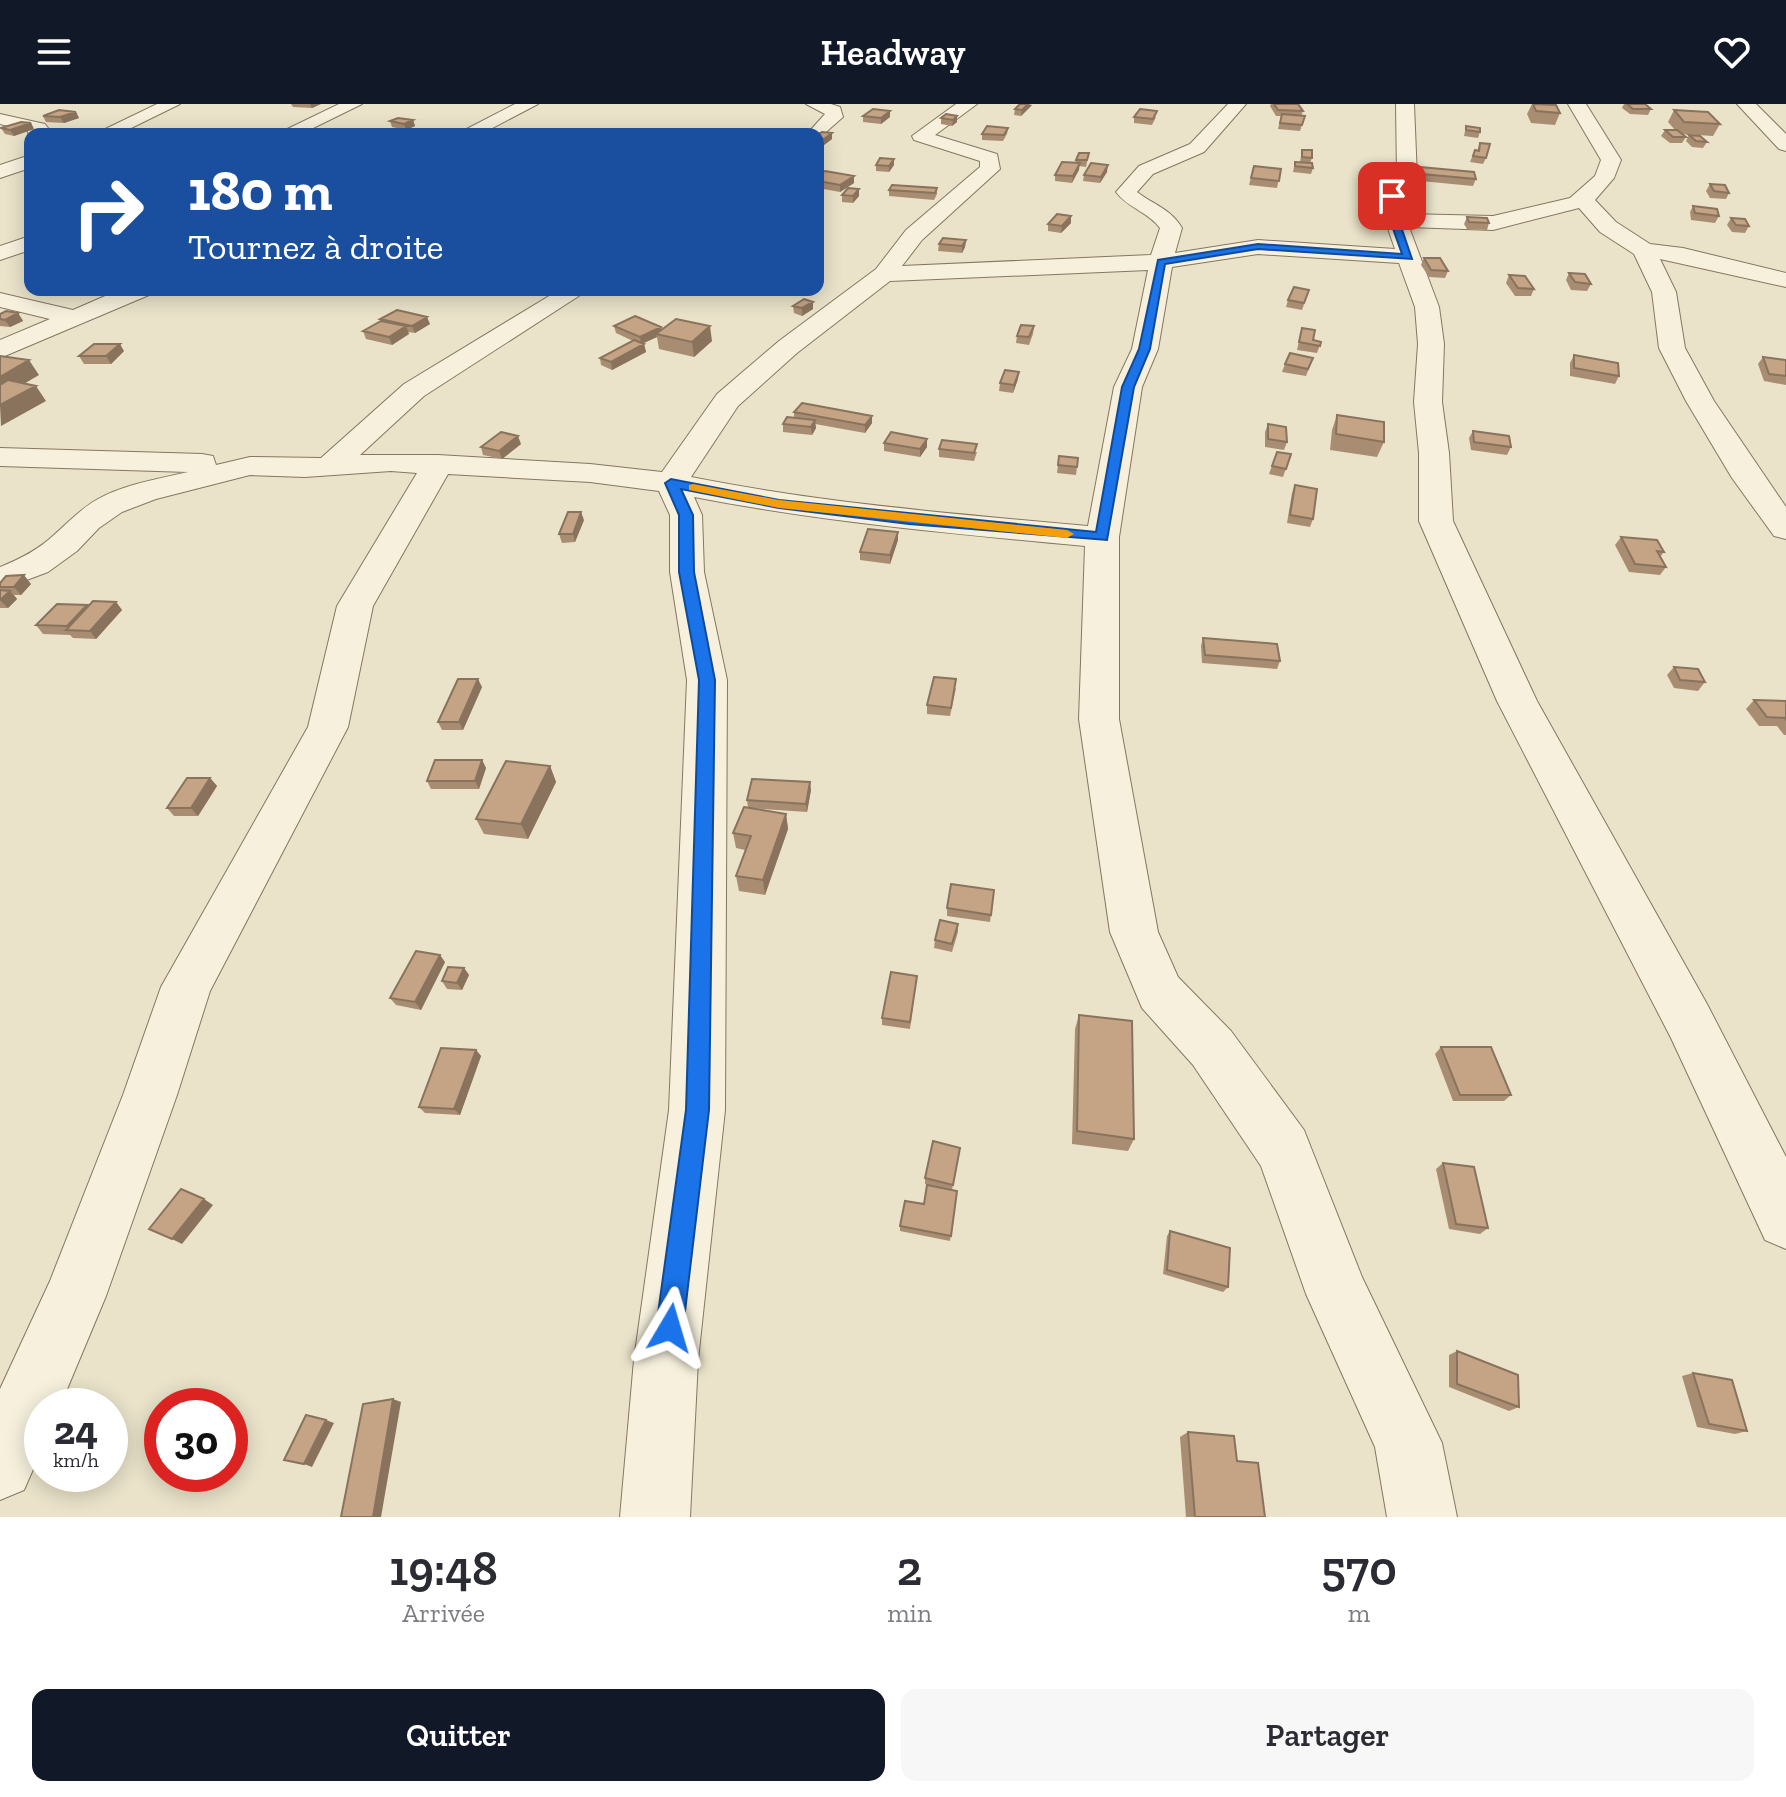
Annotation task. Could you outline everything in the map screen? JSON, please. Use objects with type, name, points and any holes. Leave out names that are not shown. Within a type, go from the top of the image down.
[{"type":"street","points":[[0,107],[8,104]]},
{"type":"street","points":[[117,128],[171,104]]},
{"type":"street","points":[[299,128],[353,104]]},
{"type":"street","points":[[479,128],[529,104]]},
{"type":"street","points":[[815,104],[834,111],[834,117],[822,128]]},
{"type":"street","points":[[671,483],[727,400],[788,347],[884,274],[914,235],[938,212],[981,180],[990,169],[990,158],[921,136],[968,104]]},
{"type":"street","points":[[1237,104],[1197,148],[1146,170],[1126,192],[1133,201],[1168,220],[1171,228],[1161,262],[1145,349],[1128,387],[1102,537],[1099,719],[1134,932],[1160,992],[1212,1048],[1284,1150],[1337,1294],[1408,1443],[1422,1517]]},
{"type":"street","points":[[1405,104],[1407,178],[1389,203],[1427,307],[1430,332],[1428,402],[1434,453],[1436,521],[1517,701],[1689,1021],[1786,1219]]},
{"type":"street","points":[[884,274],[1161,262],[1258,247],[1401,238],[1493,223],[1583,200],[1604,178],[1611,160],[1577,104]]},
{"type":"street","points":[[1746,104],[1786,145]]},
{"type":"street","points":[[0,119],[39,128]]},
{"type":"street","points":[[0,172],[24,158]]},
{"type":"street","points":[[1583,200],[1608,227],[1644,250],[1683,255],[1786,280]]},
{"type":"street","points":[[0,253],[24,245]]},
{"type":"street","points":[[1644,250],[1664,292],[1672,348],[1700,401],[1748,478],[1786,529]]},
{"type":"street","points":[[0,350],[126,296]]},
{"type":"street","points":[[329,467],[414,390],[566,296]]},
{"type":"street","points":[[0,300],[76,318]]},
{"type":"street","points":[[0,457],[250,466],[329,467],[374,462],[590,473],[671,483],[779,504],[909,520],[1102,537]]},
{"type":"street","points":[[0,1466],[75,1296],[150,1095],[186,987],[328,727],[355,606],[438,464]]},
{"type":"street","points":[[0,579],[36,565],[65,544],[87,521],[111,505],[145,492],[250,466]]},
{"type":"street","points":[[655,1517],[666,1360],[697,1110],[707,680],[687,572],[686,515],[671,483]]},
{"type":"building","points":[[1020,104],[1028,104],[1022,110],[1015,109]]},
{"type":"building","points":[[1274,104],[1298,104],[1303,111],[1278,110]]},
{"type":"building","points":[[1533,104],[1556,105],[1560,113],[1536,111]]},
{"type":"building","points":[[1627,104],[1645,104],[1651,109],[1633,109]]},
{"type":"building","points":[[873,109],[890,111],[881,118],[863,116]]},
{"type":"building","points":[[1140,109],[1157,111],[1153,119],[1134,117]]},
{"type":"building","points":[[59,110],[76,112],[60,117],[43,116]]},
{"type":"building","points":[[1674,110],[1708,112],[1720,124],[1684,122]]},
{"type":"building","points":[[946,114],[957,116],[953,120],[941,118]]},
{"type":"building","points":[[1282,114],[1305,116],[1302,125],[1280,123]]},
{"type":"building","points":[[398,118],[413,120],[404,124],[390,121]]},
{"type":"building","points":[[21,122],[31,123],[10,130],[1,128]]},
{"type":"building","points":[[987,126],[1008,128],[1004,135],[982,134]]},
{"type":"building","points":[[1466,126],[1480,128],[1480,132],[1466,130]]},
{"type":"building","points":[[1665,130],[1677,130],[1686,137],[1673,137]]},
{"type":"building","points":[[1689,135],[1700,136],[1707,142],[1696,141]]},
{"type":"building","points":[[1480,143],[1490,144],[1486,158],[1473,156],[1475,150],[1479,151]]},
{"type":"building","points":[[1302,150],[1312,150],[1312,158],[1302,157]]},
{"type":"building","points":[[1079,153],[1089,153],[1087,160],[1076,160]]},
{"type":"building","points":[[880,158],[894,159],[889,166],[876,165]]},
{"type":"building","points":[[1062,162],[1080,163],[1073,176],[1055,175]]},
{"type":"building","points":[[1295,162],[1312,163],[1313,168],[1295,166]]},
{"type":"building","points":[[1091,163],[1108,165],[1101,177],[1084,175]]},
{"type":"building","points":[[1254,166],[1281,169],[1279,181],[1251,178]]},
{"type":"building","points":[[1420,167],[1474,172],[1476,179],[1422,174]]},
{"type":"building","points":[[824,172],[854,176],[840,185],[824,182]]},
{"type":"building","points":[[1710,184],[1725,185],[1729,193],[1714,191]]},
{"type":"building","points":[[892,185],[937,188],[935,193],[889,190]]},
{"type":"building","points":[[848,188],[859,189],[853,196],[842,195]]},
{"type":"building","points":[[1693,206],[1717,209],[1719,216],[1695,213]]},
{"type":"building","points":[[1057,214],[1071,216],[1062,226],[1048,224]]},
{"type":"building","points":[[1467,217],[1487,218],[1489,223],[1469,222]]},
{"type":"building","points":[[1731,218],[1745,219],[1749,226],[1736,225]]},
{"type":"building","points":[[943,238],[966,240],[962,246],[939,244]]},
{"type":"building","points":[[1424,258],[1440,258],[1448,271],[1431,270]]},
{"type":"building","points":[[1569,273],[1585,274],[1591,284],[1575,282]]},
{"type":"building","points":[[1509,275],[1525,276],[1534,289],[1518,288]]},
{"type":"building","points":[[1294,287],[1309,290],[1304,303],[1288,300]]},
{"type":"building","points":[[804,299],[813,302],[802,308],[793,306]]},
{"type":"building","points":[[397,310],[427,317],[412,326],[380,319]]},
{"type":"building","points":[[6,311],[18,313],[5,320],[0,319],[0,314]]},
{"type":"building","points":[[635,316],[661,327],[640,337],[614,326]]},
{"type":"building","points":[[676,319],[710,326],[692,342],[656,334]]},
{"type":"building","points":[[381,321],[406,326],[389,337],[363,331]]},
{"type":"building","points":[[1021,325],[1034,326],[1029,337],[1017,336]]},
{"type":"building","points":[[1302,328],[1315,330],[1313,340],[1321,342],[1320,346],[1299,342]]},
{"type":"building","points":[[634,340],[644,344],[611,362],[600,358]]},
{"type":"building","points":[[94,344],[120,344],[106,356],[79,356]]},
{"type":"building","points":[[1290,353],[1313,358],[1308,369],[1285,364]]},
{"type":"building","points":[[1574,355],[1618,363],[1619,376],[1574,368]]},
{"type":"building","points":[[0,356],[29,360],[0,377]]},
{"type":"building","points":[[1763,357],[1786,360],[1786,376],[1769,374]]},
{"type":"building","points":[[1005,370],[1019,372],[1014,385],[1000,383]]},
{"type":"building","points":[[8,380],[36,386],[0,405],[0,385]]},
{"type":"building","points":[[802,403],[872,416],[865,425],[794,412]]},
{"type":"building","points":[[1337,415],[1384,422],[1384,442],[1336,434]]},
{"type":"building","points":[[787,417],[815,420],[811,427],[783,424]]},
{"type":"building","points":[[1268,424],[1286,427],[1287,442],[1268,439]]},
{"type":"building","points":[[1473,431],[1509,436],[1511,447],[1474,442]]},
{"type":"building","points":[[501,432],[518,436],[499,451],[481,447]]},
{"type":"building","points":[[891,432],[927,439],[920,449],[884,443]]},
{"type":"building","points":[[942,440],[977,444],[974,453],[939,449]]},
{"type":"building","points":[[1277,452],[1291,454],[1286,469],[1272,466]]},
{"type":"building","points":[[1059,456],[1078,458],[1077,467],[1058,465]]},
{"type":"building","points":[[1295,485],[1317,489],[1313,519],[1290,515]]},
{"type":"building","points":[[568,512],[581,512],[573,534],[559,534]]},
{"type":"building","points":[[868,529],[898,532],[890,555],[860,552]]},
{"type":"building","points":[[1621,537],[1657,540],[1664,552],[1657,551],[1666,567],[1635,564]]},
{"type":"building","points":[[24,575],[14,587],[0,587],[6,576]]},
{"type":"building","points":[[0,590],[10,591],[0,600]]},
{"type":"building","points":[[93,601],[116,602],[90,631],[66,630]]},
{"type":"building","points":[[57,604],[87,605],[67,626],[36,625]]},
{"type":"building","points":[[1203,638],[1277,644],[1280,661],[1205,655]]},
{"type":"building","points":[[1674,667],[1698,669],[1705,682],[1680,680]]},
{"type":"building","points":[[934,677],[956,679],[951,708],[927,705]]},
{"type":"building","points":[[458,679],[478,679],[459,722],[438,722]]},
{"type":"building","points":[[1754,700],[1786,701],[1786,720],[1767,717]]},
{"type":"building","points":[[435,760],[482,760],[475,781],[427,781]]},
{"type":"building","points":[[506,761],[550,766],[521,824],[476,819]]},
{"type":"building","points":[[187,778],[210,778],[191,808],[167,808]]},
{"type":"building","points":[[752,779],[810,782],[806,804],[747,800]]},
{"type":"building","points":[[744,807],[786,814],[763,880],[736,876],[751,836],[733,833]]},
{"type":"building","points":[[951,884],[994,890],[991,915],[947,908]]},
{"type":"building","points":[[940,920],[958,924],[952,944],[935,940]]},
{"type":"building","points":[[416,951],[440,955],[415,1002],[390,998]]},
{"type":"building","points":[[448,967],[464,968],[457,983],[442,981]]},
{"type":"building","points":[[891,972],[917,976],[910,1022],[882,1018]]},
{"type":"building","points":[[1079,1015],[1132,1021],[1134,1139],[1077,1131]]},
{"type":"building","points":[[1441,1047],[1491,1047],[1511,1095],[1460,1095]]},
{"type":"building","points":[[441,1048],[476,1050],[454,1109],[419,1107]]},
{"type":"building","points":[[933,1141],[960,1148],[953,1185],[925,1178]]},
{"type":"building","points":[[1443,1163],[1474,1167],[1488,1228],[1456,1224]]},
{"type":"building","points":[[927,1185],[957,1191],[951,1236],[900,1226],[905,1201],[924,1204]]},
{"type":"building","points":[[181,1189],[204,1199],[172,1239],[149,1229]]},
{"type":"building","points":[[1170,1231],[1230,1248],[1228,1287],[1167,1270]]},
{"type":"building","points":[[1457,1351],[1518,1375],[1519,1407],[1457,1384]]},
{"type":"building","points":[[1693,1373],[1732,1380],[1747,1431],[1709,1424]]},
{"type":"building","points":[[393,1399],[373,1517],[341,1517],[363,1404]]},
{"type":"building","points":[[306,1415],[326,1420],[304,1464],[284,1460]]},
{"type":"building","points":[[1188,1432],[1234,1436],[1237,1461],[1258,1463],[1265,1517],[1195,1517]]},
{"type":"slow traffic","points":[[693,488],[779,504],[909,520],[1067,534]]},
{"type":"route","points":[[670,1328],[697,1110],[707,680],[687,572],[686,515],[671,483],[779,504],[909,520],[1102,537],[1128,387],[1145,349],[1161,262],[1258,247],[1408,257],[1393,220],[1389,203],[1392,196]]}]
